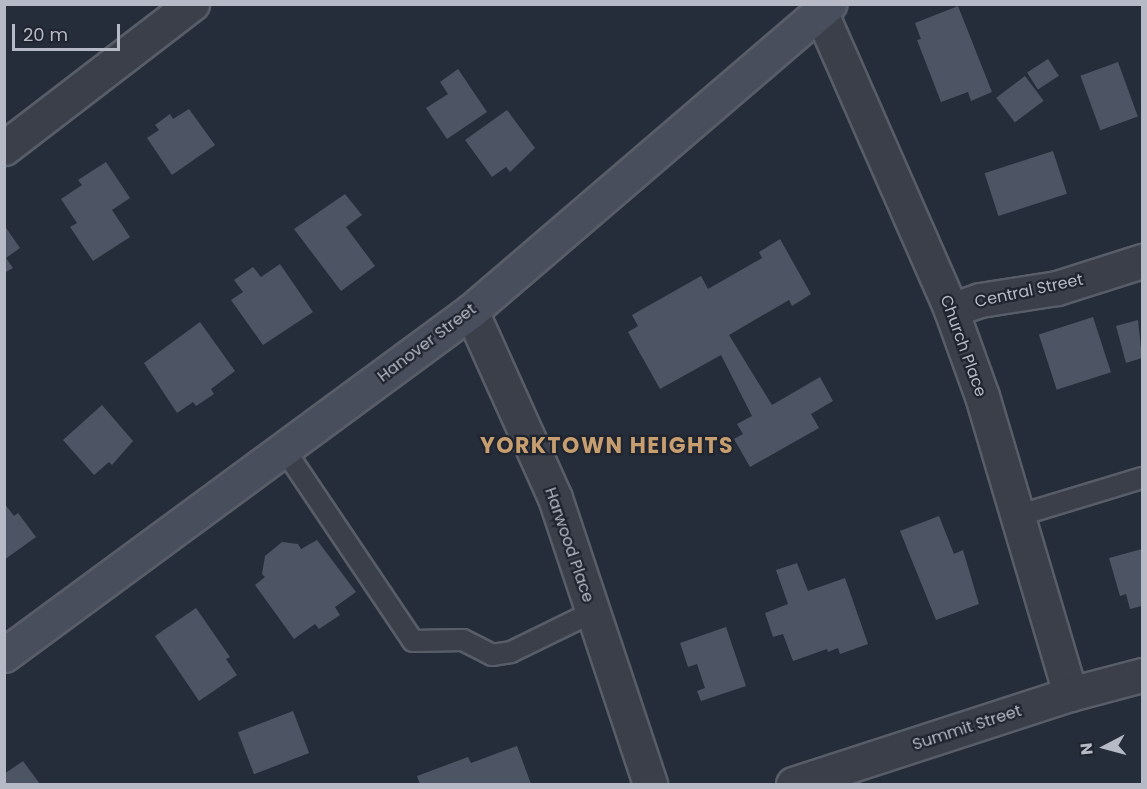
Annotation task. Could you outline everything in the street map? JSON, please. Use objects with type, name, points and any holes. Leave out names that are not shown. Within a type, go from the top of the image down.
[{"type":"street","points":[[4,147],[192,4]]},
{"type":"street","name":"Church Place","points":[[825,8],[951,310],[982,396],[1070,694]]},
{"type":"street","name":"Hanover Street","points":[[4,656],[471,311],[825,8]]},
{"type":"street","name":"Central Street","points":[[951,310],[980,300],[1057,288],[1143,261]]},
{"type":"street","name":"Harwood Place","points":[[471,311],[555,498],[591,613],[650,784]]},
{"type":"street","name":"Summit Street","points":[[793,784],[1070,694],[1143,675]]},
{"type":"lane","points":[[284,449],[413,641],[463,640],[492,655],[511,652],[591,613]]},
{"type":"lane","points":[[1017,516],[1143,478]]},
{"type":"building","points":[[958,6],[992,92],[971,101],[968,92],[941,102],[917,40],[921,39],[915,23]]},
{"type":"building","points":[[1048,59],[1059,76],[1038,89],[1027,73]]},
{"type":"building","points":[[1118,62],[1138,117],[1100,130],[1080,76]]},
{"type":"building","points":[[458,69],[487,112],[447,139],[426,108],[448,94],[440,82]]},
{"type":"building","points":[[1025,76],[1044,101],[1015,122],[996,98]]},
{"type":"building","points":[[189,109],[215,145],[172,175],[147,138],[159,130],[155,125],[170,114],[173,119]]},
{"type":"building","points":[[507,110],[535,148],[510,172],[506,167],[492,177],[465,140]]},
{"type":"building","points":[[1053,151],[1067,194],[998,216],[985,173]]},
{"type":"building","points":[[106,162],[130,198],[112,210],[130,237],[93,261],[70,227],[77,223],[61,199],[82,185],[78,180]]},
{"type":"building","points":[[345,194],[362,215],[346,227],[375,266],[341,291],[294,229]]},
{"type":"building","points":[[4,225],[20,248],[6,258],[13,268],[4,273]]},
{"type":"building","points":[[780,239],[811,294],[792,306],[789,300],[729,335],[772,405],[820,377],[833,401],[811,414],[819,428],[750,467],[734,439],[743,434],[737,424],[752,416],[721,355],[660,389],[628,332],[638,326],[632,315],[701,276],[708,289],[762,258],[759,252]]},
{"type":"building","points":[[280,264],[313,312],[263,345],[231,300],[243,292],[234,280],[253,267],[261,277]]},
{"type":"building","points":[[1093,317],[1111,372],[1057,390],[1039,335]]},
{"type":"building","points":[[1138,320],[1142,358],[1126,363],[1116,326]]},
{"type":"building","points":[[200,322],[235,371],[211,389],[214,394],[196,406],[193,402],[177,413],[144,363]]},
{"type":"building","points":[[102,405],[133,441],[112,465],[109,462],[94,475],[63,440]]},
{"type":"building","points":[[4,503],[14,516],[18,513],[36,537],[4,560]]},
{"type":"building","points":[[939,516],[954,554],[963,550],[979,604],[936,620],[900,531]]},
{"type":"building","points":[[317,540],[356,592],[335,607],[340,615],[319,629],[315,624],[294,639],[255,585],[265,577],[262,574],[265,556],[282,542],[298,544],[301,549]]},
{"type":"building","points":[[1142,549],[1142,606],[1130,609],[1126,594],[1120,596],[1109,558]]},
{"type":"building","points":[[797,563],[808,591],[845,578],[868,644],[840,654],[838,648],[828,652],[827,649],[793,661],[783,634],[773,637],[765,613],[788,604],[776,570]]},
{"type":"building","points":[[196,608],[230,657],[226,659],[237,675],[199,701],[155,636]]},
{"type":"building","points":[[726,627],[746,686],[701,701],[697,691],[705,688],[697,664],[688,667],[680,643]]},
{"type":"building","points":[[293,711],[309,753],[254,774],[238,732]]},
{"type":"building","points":[[517,746],[531,784],[420,784],[417,776],[468,757],[471,763]]},
{"type":"building","points":[[23,761],[40,784],[4,784],[4,774]]},
{"type":"district","name":"YORKTOWN HEIGHTS","points":[[607,446]]}]
